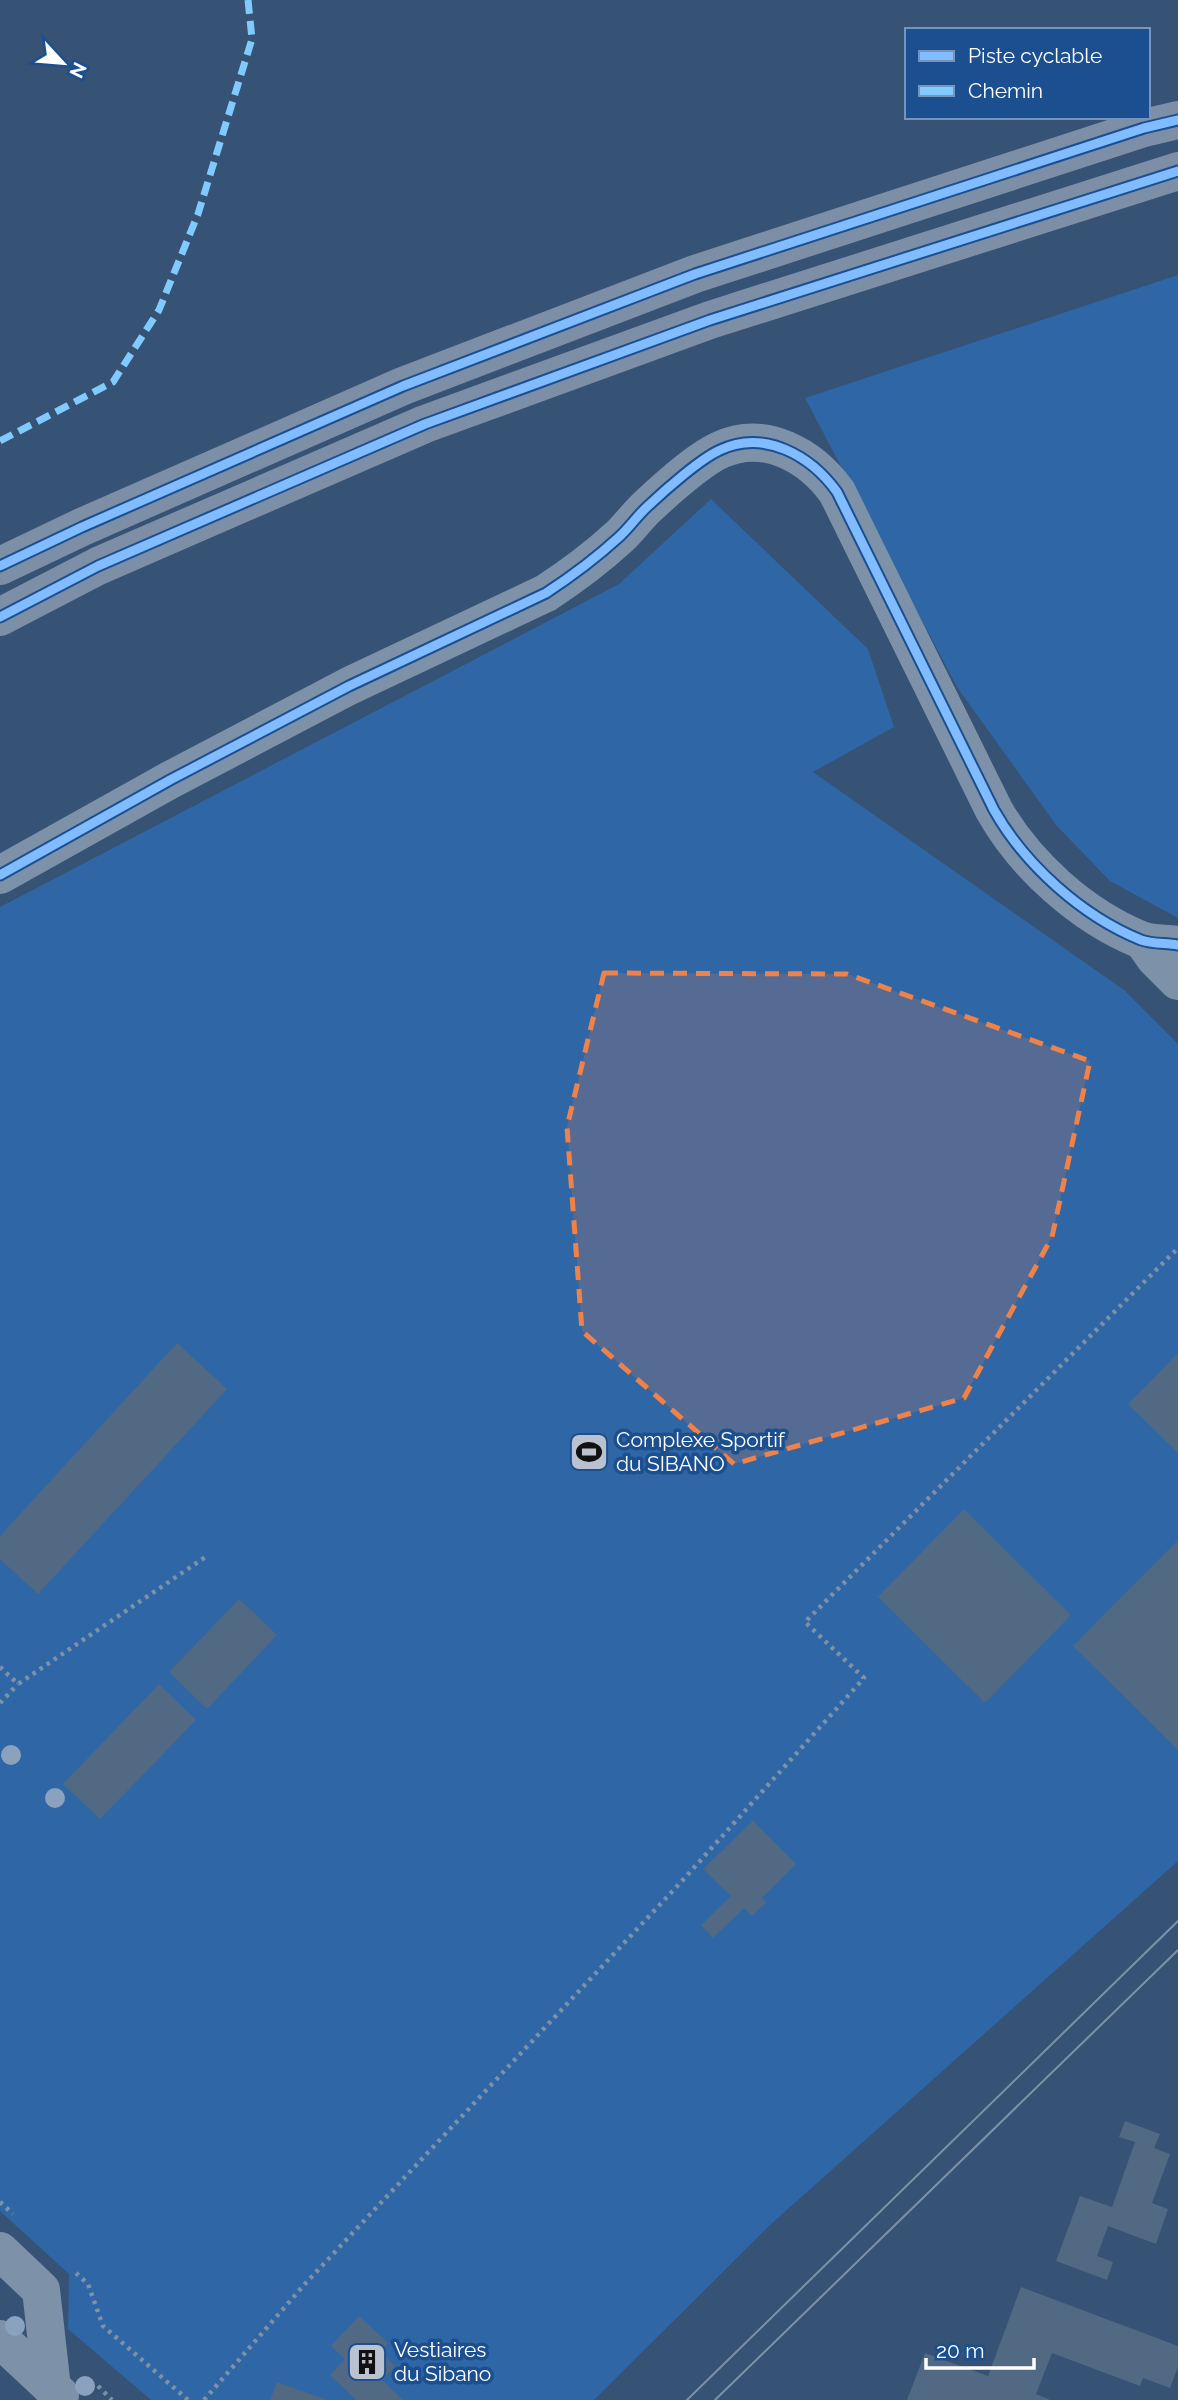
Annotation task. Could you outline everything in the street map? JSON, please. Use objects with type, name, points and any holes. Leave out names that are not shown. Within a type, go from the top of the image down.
[{"type":"main road","points":[[0,566],[82,527],[403,386],[695,274],[1144,128],[1178,120]]},
{"type":"main road","points":[[0,617],[98,566],[425,424],[710,320],[1178,171]]},
{"type":"street","points":[[0,875],[170,780],[348,686],[546,593],[573,576],[621,536],[647,506],[720,450],[743,443],[766,444],[789,450],[811,462],[837,492],[1004,827],[1050,879],[1077,902],[1161,943],[1155,958],[1178,981]]},
{"type":"street","points":[[10,2236],[41,2290],[58,2394]]},
{"type":"street","points":[[0,2339],[58,2394]]},
{"type":"path","points":[[204,2400],[304,2285],[682,1881],[864,1678],[806,1622],[1178,1248]]},
{"type":"path","points":[[0,1703],[18,1684],[207,1556]]},
{"type":"path","points":[[0,1667],[18,1684]]},
{"type":"path","points":[[0,2202],[10,2236]]},
{"type":"path","points":[[68,2266],[88,2284],[103,2326],[188,2400]]},
{"type":"highlighted area","points":[[604,973],[847,974],[1090,1061],[1052,1237],[964,1398],[734,1464],[582,1331],[567,1127]]},
{"type":"shaded area","points":[[1178,275],[1178,918],[1110,881],[1056,825],[957,687],[805,398]]},
{"type":"shaded area","name":"Complexe Sportif du SIBANO","points":[[711,499],[868,649],[894,727],[813,772],[1124,990],[1178,1044],[1178,1861],[770,2225],[594,2400],[151,2400],[68,2329],[69,2274],[0,2211],[0,907],[619,584]]},
{"type":"building","points":[[177,1343],[227,1389],[38,1594],[0,1559],[0,1536]]},
{"type":"building","points":[[1178,1353],[1178,1453],[1128,1404]]},
{"type":"building","points":[[964,1509],[1071,1615],[985,1703],[878,1597]]},
{"type":"building","points":[[1178,1540],[1178,1750],[1073,1646]]},
{"type":"building","points":[[239,1599],[277,1635],[207,1709],[169,1672]]},
{"type":"building","points":[[159,1684],[196,1720],[100,1819],[63,1784]]},
{"type":"building","points":[[753,1821],[796,1864],[762,1898],[766,1903],[752,1916],[744,1908],[713,1938],[701,1925],[731,1896],[703,1869]]},
{"type":"building","points":[[1125,2121],[1160,2134],[1154,2148],[1170,2154],[1152,2203],[1168,2209],[1156,2244],[1108,2226],[1097,2256],[1113,2262],[1107,2280],[1056,2261],[1080,2196],[1112,2207],[1135,2142],[1119,2137]]},
{"type":"building","points":[[1021,2287],[1178,2346],[1178,2367],[1170,2388],[1143,2378],[1140,2386],[1052,2353],[1036,2394],[1050,2400],[907,2400],[925,2353],[988,2376]]},
{"type":"building","name":"Vestiaires du Sibano","points":[[359,2316],[388,2343],[381,2352],[395,2366],[382,2380],[403,2400],[356,2400],[330,2375],[345,2359],[331,2346]]},
{"type":"building","points":[[277,2382],[327,2400],[270,2400]]},
{"type":"tram line","points":[[687,2400],[1178,1921]]},
{"type":"tram line","points":[[715,2400],[1178,1950]]},
{"type":"marked path","points":[[0,441],[113,382],[159,310],[198,214],[252,39],[248,0]]},
{"type":"cycle path","points":[[0,566],[82,527],[403,386],[695,274],[1144,128],[1178,120]]},
{"type":"cycle path","points":[[0,617],[98,566],[425,424],[710,320],[1178,171]]},
{"type":"cycle path","points":[[0,875],[170,780],[349,686],[546,593],[602,552],[655,499],[703,460],[737,444],[754,443],[770,445],[800,457],[814,467],[837,492],[994,810],[1022,850],[1057,887],[1119,930],[1141,940],[1178,945]]},
{"type":"place","name":"Complexe Sportif du SIBANO","points":[[589,1452]]},
{"type":"place","name":"Vestiaires du Sibano","points":[[367,2362]]}]
